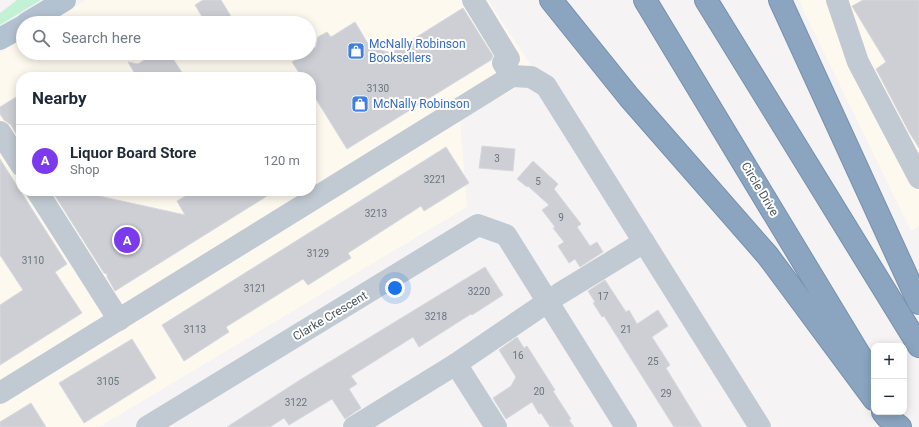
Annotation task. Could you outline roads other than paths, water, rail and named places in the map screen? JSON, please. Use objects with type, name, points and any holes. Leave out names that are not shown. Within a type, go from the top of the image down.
[{"type":"highway","points":[[551,0],[630,97],[768,256],[871,395]]},
{"type":"highway","name":"Circle Drive","points":[[645,0],[871,373]]},
{"type":"highway","points":[[706,0],[919,346]]},
{"type":"highway","points":[[780,0],[919,303]]},
{"type":"highway","points":[[885,415],[900,427]]},
{"type":"highway","points":[[896,415],[903,427]]},
{"type":"main road","points":[[39,16],[65,0]]},
{"type":"main road","points":[[0,39],[16,30]]},
{"type":"street","points":[[473,0],[509,59],[503,63],[512,76]]},
{"type":"street","points":[[837,0],[858,62],[919,178]]},
{"type":"street","points":[[0,393],[512,76],[531,77],[546,86],[760,427]]},
{"type":"street","points":[[0,132],[16,157]]},
{"type":"street","points":[[40,196],[118,320]]},
{"type":"street","name":"Clarke Crescent","points":[[147,427],[478,225],[506,235],[626,427]]},
{"type":"street","points":[[354,427],[456,364],[548,302],[644,242]]},
{"type":"street","points":[[456,364],[496,427]]},
{"type":"place","name":"McNally Robinson Booksellers","points":[[356,51]]},
{"type":"place","name":"McNally Robinson","points":[[360,104]]},
{"type":"place","name":"Liquor Board Store","points":[[127,240]]}]
